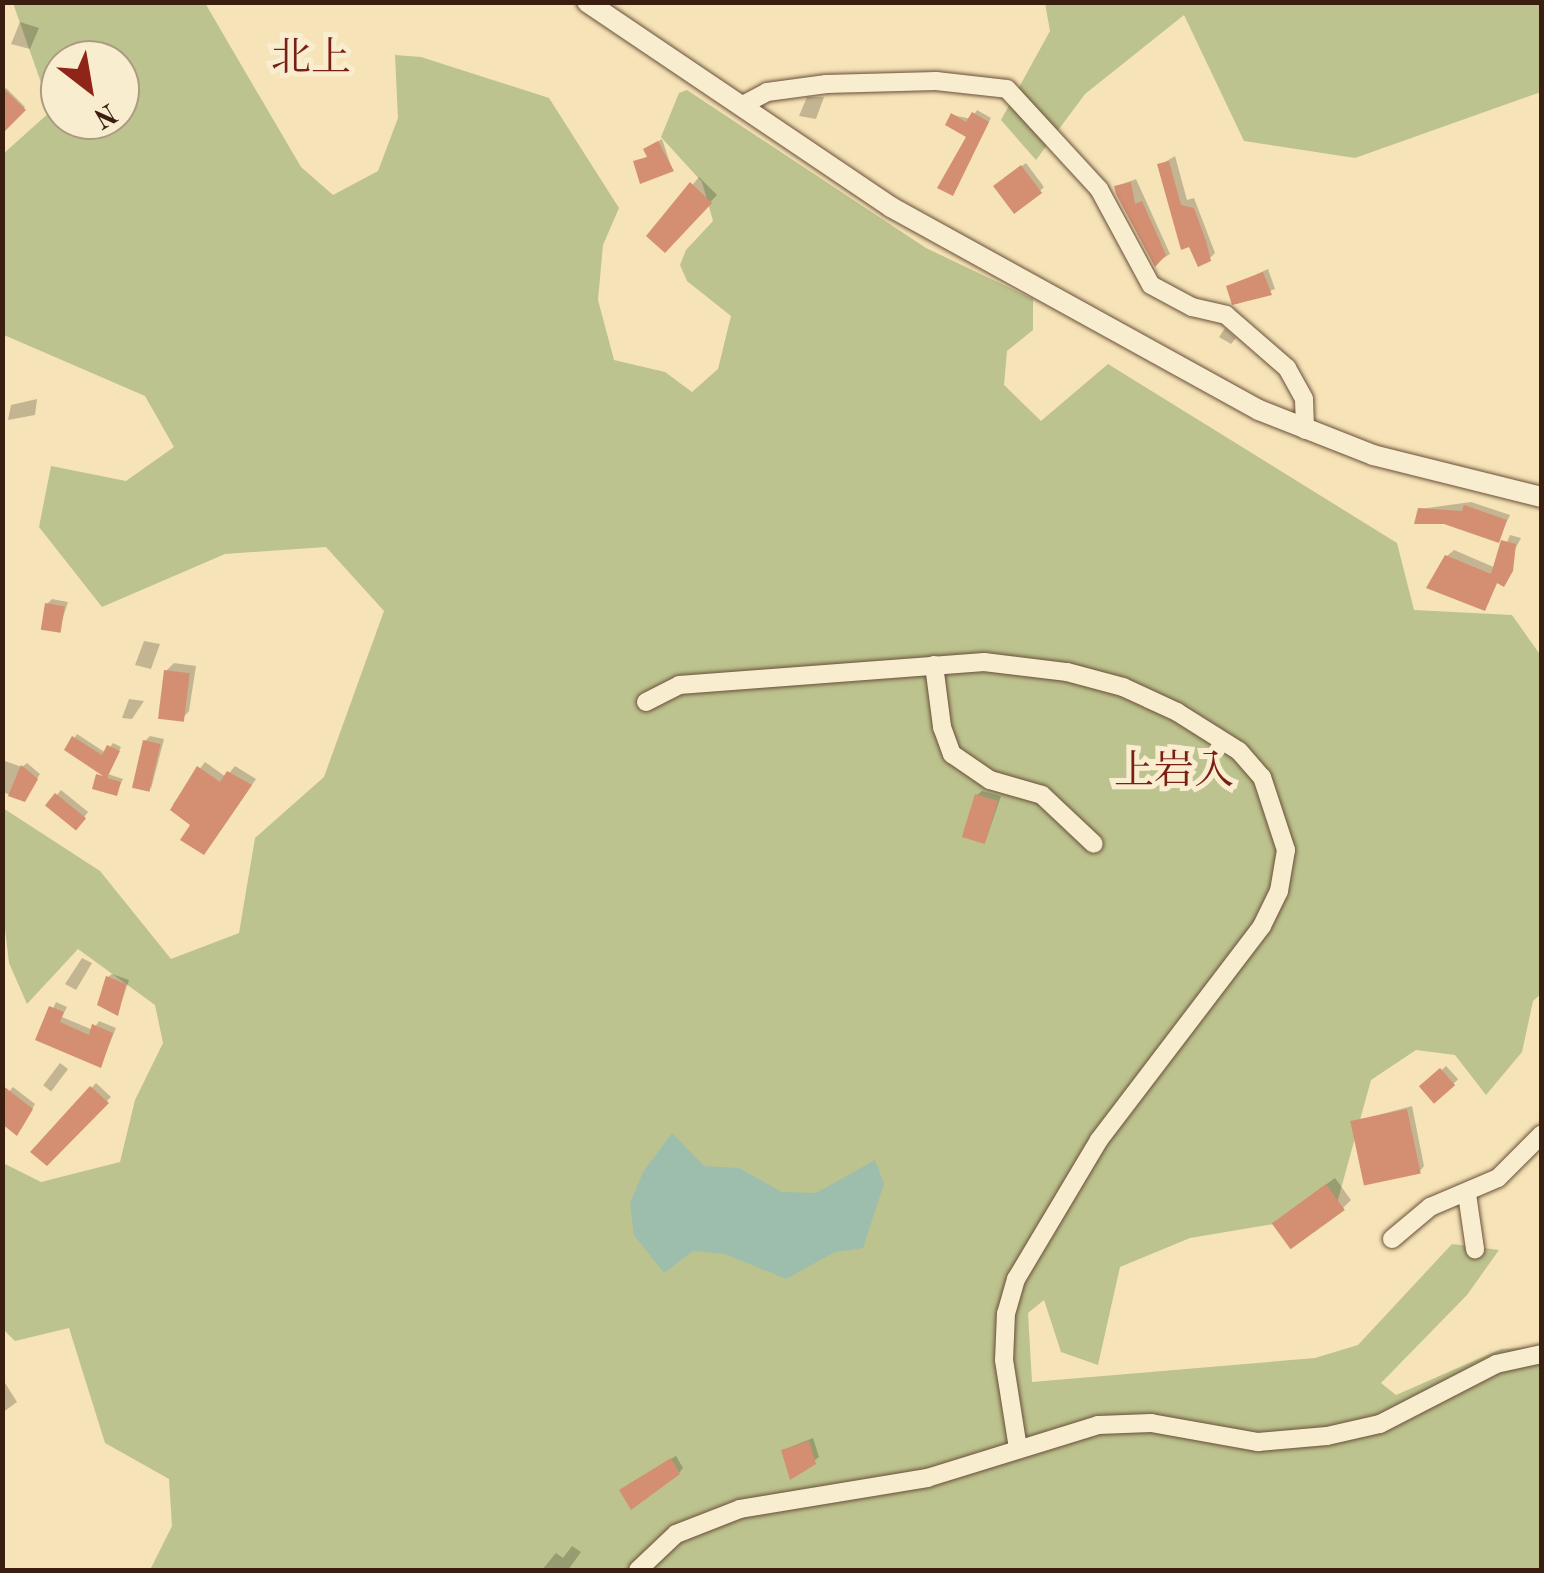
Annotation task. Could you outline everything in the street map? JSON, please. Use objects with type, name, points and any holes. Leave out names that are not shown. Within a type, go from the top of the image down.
[{"type":"street","points":[[587,2],[891,207],[1305,430],[1373,455],[1542,497]]},
{"type":"street","points":[[740,106],[767,92],[826,84],[936,82],[1007,89],[1099,188],[1152,285],[1192,308],[1226,315],[1286,368],[1304,399],[1305,430]]},
{"type":"street","points":[[646,702],[679,685],[984,662],[1067,672],[1124,687],[1176,712],[1238,752],[1262,778],[1286,850],[1279,891],[1262,926],[1098,1140],[1016,1279],[1006,1313],[1004,1360],[1018,1448]]},
{"type":"street","points":[[934,666],[942,728],[952,754],[990,780],[1042,795],[1094,844]]},
{"type":"street","points":[[1392,1239],[1430,1207],[1498,1178],[1542,1134]]},
{"type":"street","points":[[1467,1194],[1475,1249]]},
{"type":"street","points":[[638,1570],[676,1534],[708,1518],[926,1478],[1098,1425],[1152,1423],[1258,1442],[1327,1436],[1380,1424],[1496,1364],[1542,1354]]},
{"type":"green space","points":[[13,3],[205,3],[301,167],[333,195],[378,171],[398,118],[395,55],[421,57],[549,98],[619,208],[603,245],[598,300],[614,360],[665,372],[692,392],[718,369],[731,316],[687,281],[680,265],[686,250],[713,221],[702,182],[661,137],[679,93],[687,90],[926,248],[1033,299],[1033,330],[1007,351],[1004,385],[1041,421],[1108,364],[1397,543],[1414,610],[1512,615],[1541,656],[1541,994],[1533,1001],[1522,1052],[1486,1095],[1455,1055],[1416,1050],[1371,1080],[1334,1214],[1190,1238],[1120,1267],[1098,1365],[1061,1352],[1044,1300],[1028,1313],[1032,1382],[1315,1358],[1358,1345],[1452,1244],[1499,1250],[1467,1295],[1381,1383],[1396,1395],[1501,1349],[1541,1347],[1541,1570],[150,1570],[172,1526],[169,1479],[105,1443],[69,1328],[15,1341],[3,1329],[3,1163],[41,1182],[120,1162],[135,1100],[163,1043],[155,1005],[78,949],[27,1004],[9,963],[3,912],[3,808],[100,871],[171,959],[239,933],[255,838],[324,777],[384,611],[326,547],[225,554],[102,607],[39,527],[51,466],[126,481],[174,447],[145,396],[4,335],[3,154],[40,121],[40,140],[140,140],[140,40],[40,40],[40,80]]},
{"type":"green space","points":[[1045,3],[1541,3],[1541,92],[1355,158],[1244,141],[1184,15],[1085,94],[1036,160],[1001,120],[1050,31]]},
{"type":"shaded area","points":[[672,1133],[704,1166],[739,1168],[782,1192],[816,1193],[875,1160],[884,1184],[863,1248],[835,1252],[786,1279],[725,1254],[693,1251],[664,1273],[634,1235],[630,1203],[643,1172]]},
{"type":"building","points":[[2,87],[26,110],[2,134]]},
{"type":"building","points":[[972,112],[989,122],[953,196],[937,188],[966,137],[945,125],[951,113],[966,122]]},
{"type":"building","points":[[658,141],[674,171],[640,184],[633,161],[647,157],[643,149]]},
{"type":"building","points":[[1169,161],[1181,205],[1194,208],[1206,241],[1211,261],[1198,267],[1189,247],[1181,250],[1157,164]]},
{"type":"building","points":[[1021,165],[1042,193],[1014,214],[993,186]]},
{"type":"building","points":[[690,182],[712,203],[665,253],[646,236]]},
{"type":"building","points":[[1131,182],[1135,204],[1142,201],[1166,255],[1155,267],[1116,194],[1114,186]]},
{"type":"building","points":[[1263,272],[1272,295],[1232,305],[1226,286]]},
{"type":"building","points":[[1464,505],[1507,520],[1499,543],[1444,524],[1414,524],[1418,508],[1462,511]]},
{"type":"building","points":[[1501,540],[1516,544],[1513,571],[1504,587],[1497,583],[1485,611],[1426,588],[1445,555],[1491,574]]},
{"type":"building","points":[[45,603],[65,606],[61,633],[41,630]]},
{"type":"building","points":[[164,670],[190,673],[184,722],[158,719]]},
{"type":"building","points":[[72,736],[102,755],[107,745],[120,751],[107,778],[121,782],[117,796],[92,789],[96,774],[103,776],[64,750]]},
{"type":"building","points":[[143,740],[161,744],[150,792],[132,788]]},
{"type":"building","points":[[21,765],[38,779],[25,802],[8,796]]},
{"type":"building","points":[[197,766],[220,782],[227,771],[252,785],[204,855],[180,840],[190,825],[170,810]]},
{"type":"building","points":[[55,793],[86,818],[76,831],[45,805]]},
{"type":"building","points":[[975,794],[998,801],[985,844],[962,837]]},
{"type":"building","points":[[106,976],[126,984],[118,1016],[97,1005]]},
{"type":"building","points":[[49,1006],[64,1012],[60,1022],[89,1035],[92,1024],[113,1033],[101,1068],[35,1040]]},
{"type":"building","points":[[1440,1068],[1455,1085],[1434,1104],[1419,1086]]},
{"type":"building","points":[[2,1085],[33,1109],[17,1136],[2,1124]]},
{"type":"building","points":[[90,1086],[109,1103],[47,1166],[30,1152]]},
{"type":"building","points":[[1407,1109],[1421,1174],[1364,1186],[1350,1121]]},
{"type":"building","points":[[1326,1184],[1345,1210],[1291,1249],[1272,1223]]},
{"type":"building","points":[[809,1441],[816,1464],[790,1480],[781,1450]]},
{"type":"building","points":[[671,1458],[680,1474],[631,1510],[619,1490]]},
{"type":"district","name":"北上","points":[[311,60]]},
{"type":"district","name":"上岩入","points":[[1174,773]]}]
